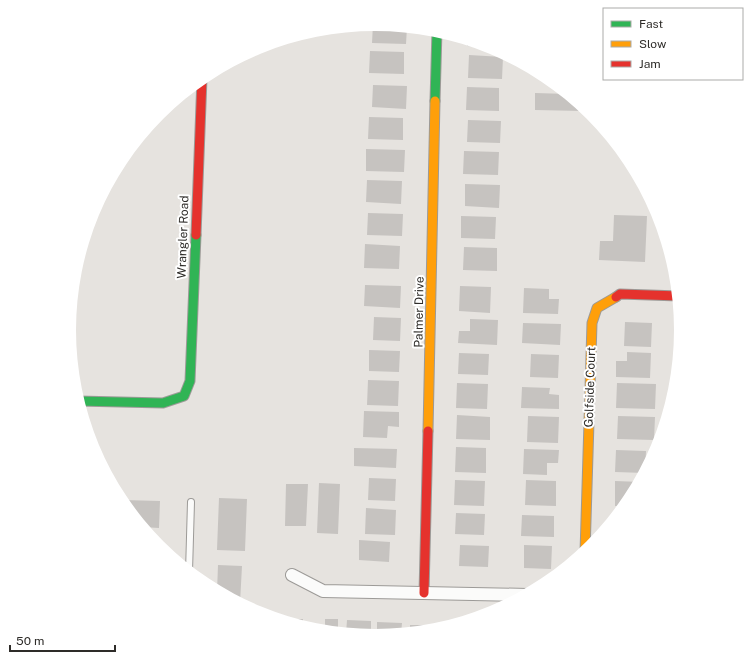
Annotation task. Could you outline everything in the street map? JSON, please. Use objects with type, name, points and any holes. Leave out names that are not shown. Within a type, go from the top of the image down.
[{"type":"street","name":"Palmer Drive","points":[[424,593],[437,38]]},
{"type":"street","name":"Wrangler Road","points":[[85,401],[163,403],[184,396],[190,381],[202,87]]},
{"type":"street","name":"Golfside Court","points":[[585,544],[592,323],[597,308],[620,294],[672,296]]},
{"type":"street","points":[[292,575],[323,591],[516,595]]},
{"type":"lane","points":[[190,565],[191,502]]},
{"type":"building","points":[[373,31],[407,33],[406,44],[372,43]]},
{"type":"building","points":[[370,51],[404,52],[404,74],[369,73]]},
{"type":"building","points":[[469,55],[496,57],[503,60],[502,79],[468,78]]},
{"type":"building","points":[[373,85],[407,86],[406,109],[372,107]]},
{"type":"building","points":[[467,87],[499,88],[499,111],[466,110]]},
{"type":"building","points":[[535,93],[559,94],[579,111],[535,110]]},
{"type":"building","points":[[369,117],[403,118],[403,140],[368,139]]},
{"type":"building","points":[[468,120],[501,121],[500,143],[467,142]]},
{"type":"building","points":[[366,149],[405,150],[404,172],[366,171]]},
{"type":"building","points":[[464,151],[499,152],[498,175],[463,174]]},
{"type":"building","points":[[367,180],[402,181],[401,204],[366,202]]},
{"type":"building","points":[[465,184],[500,185],[499,208],[465,206]]},
{"type":"building","points":[[368,213],[403,214],[402,236],[367,235]]},
{"type":"building","points":[[614,215],[647,216],[645,262],[599,260],[600,241],[613,241]]},
{"type":"building","points":[[461,216],[496,217],[495,239],[461,238]]},
{"type":"building","points":[[365,244],[400,246],[399,269],[364,268]]},
{"type":"building","points":[[464,247],[497,248],[497,271],[463,270]]},
{"type":"building","points":[[365,285],[401,286],[400,308],[364,306]]},
{"type":"building","points":[[460,286],[491,287],[490,313],[459,311]]},
{"type":"building","points":[[524,288],[549,289],[549,299],[559,299],[558,314],[523,313]]},
{"type":"building","points":[[374,317],[401,318],[400,341],[373,340]]},
{"type":"building","points":[[470,319],[498,320],[497,345],[458,343],[459,331],[470,331]]},
{"type":"building","points":[[625,322],[652,323],[651,347],[624,346]]},
{"type":"building","points":[[523,323],[561,324],[560,345],[522,343]]},
{"type":"building","points":[[369,350],[400,351],[399,372],[369,371]]},
{"type":"building","points":[[627,352],[651,353],[650,378],[616,377],[616,361],[627,361]]},
{"type":"building","points":[[459,353],[489,354],[488,375],[458,374]]},
{"type":"building","points":[[531,354],[559,355],[558,378],[530,377]]},
{"type":"building","points":[[368,380],[399,381],[398,406],[367,405]]},
{"type":"building","points":[[457,383],[488,384],[487,409],[456,408]]},
{"type":"building","points":[[617,383],[656,384],[655,409],[616,408]]},
{"type":"building","points":[[522,387],[550,388],[549,394],[559,395],[559,409],[521,408]]},
{"type":"building","points":[[364,411],[399,412],[399,427],[388,426],[387,438],[363,437]]},
{"type":"building","points":[[457,415],[490,417],[490,440],[456,439]]},
{"type":"building","points":[[528,416],[559,417],[558,443],[527,442]]},
{"type":"building","points":[[618,416],[655,417],[654,440],[617,439]]},
{"type":"building","points":[[456,447],[486,448],[486,473],[455,472]]},
{"type":"building","points":[[354,448],[397,449],[396,468],[354,466]]},
{"type":"building","points":[[524,449],[559,450],[558,463],[547,463],[547,475],[523,474]]},
{"type":"building","points":[[616,450],[646,451],[646,459],[639,473],[615,472]]},
{"type":"building","points":[[369,478],[396,479],[395,501],[368,500]]},
{"type":"building","points":[[455,480],[485,481],[484,506],[454,505]]},
{"type":"building","points":[[526,480],[556,481],[556,506],[525,505]]},
{"type":"building","points":[[615,481],[634,482],[618,506],[615,506]]},
{"type":"building","points":[[319,483],[340,484],[338,534],[317,533]]},
{"type":"building","points":[[286,484],[308,484],[306,526],[285,526]]},
{"type":"building","points":[[219,498],[247,499],[245,551],[217,550]]},
{"type":"building","points":[[128,500],[160,501],[159,528],[150,527]]},
{"type":"building","points":[[366,508],[396,510],[395,535],[365,534]]},
{"type":"building","points":[[456,513],[485,514],[484,535],[455,534]]},
{"type":"building","points":[[522,515],[554,516],[554,537],[521,536]]},
{"type":"building","points":[[359,540],[390,542],[389,562],[359,560]]},
{"type":"building","points":[[460,545],[489,546],[488,567],[459,566]]},
{"type":"building","points":[[524,545],[552,546],[551,569],[524,568]]},
{"type":"building","points":[[218,565],[242,566],[240,598],[217,585]]},
{"type":"building","points":[[325,619],[338,619],[338,627],[325,625]]},
{"type":"building","points":[[347,620],[371,621],[371,630],[346,628]]},
{"type":"building","points":[[377,622],[402,623],[402,628],[377,630]]},
{"type":"building","points":[[410,625],[423,625],[423,626],[410,628]]},
{"type":"traffic: fast","points":[[435,101],[437,38]]},
{"type":"traffic: fast","points":[[85,401],[163,403],[184,396],[190,381],[196,235]]},
{"type":"traffic: slow","points":[[428,431],[435,101]]},
{"type":"traffic: slow","points":[[585,544],[592,323],[597,308],[616,297]]},
{"type":"traffic: jam","points":[[196,235],[202,86]]},
{"type":"traffic: jam","points":[[616,297],[620,294],[672,296]]},
{"type":"traffic: jam","points":[[424,593],[428,431]]}]
